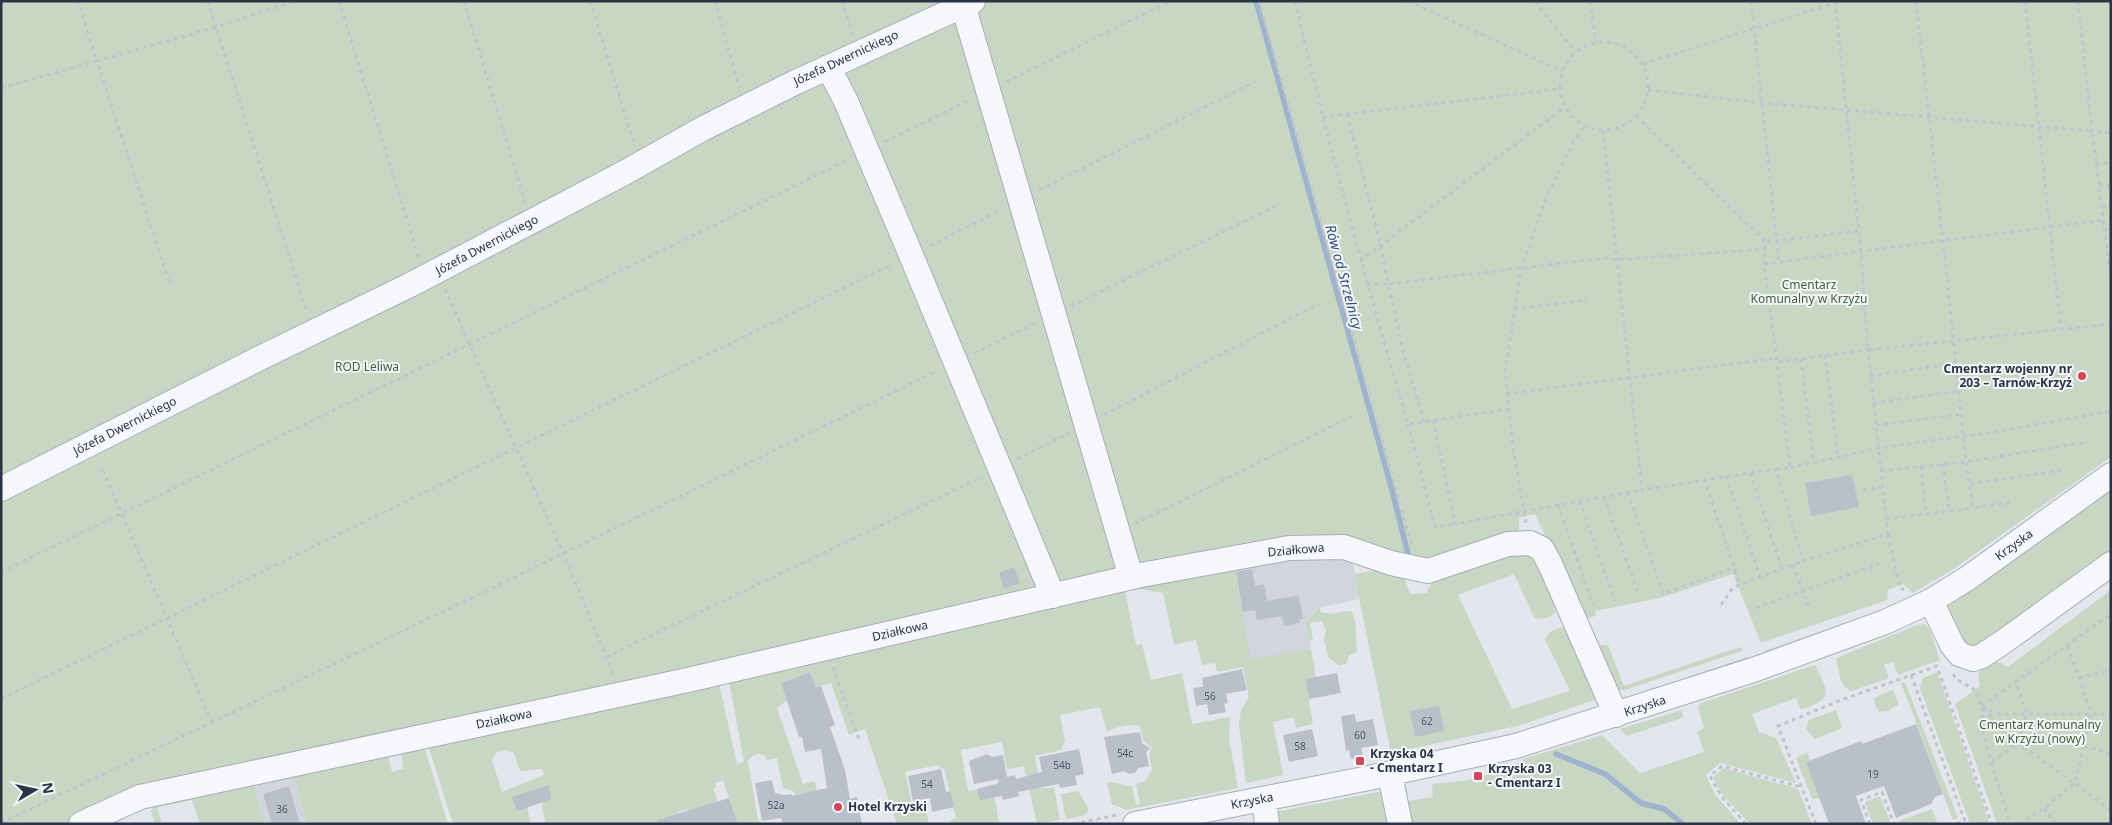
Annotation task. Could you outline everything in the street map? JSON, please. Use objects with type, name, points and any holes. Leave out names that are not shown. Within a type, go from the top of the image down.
[{"type":"street","name":"Józefa Dwernickiego","points":[[1,489],[431,274],[749,105],[968,3]]},
{"type":"street","points":[[968,3],[990,90],[1131,577]]},
{"type":"street","points":[[828,67],[845,99],[1053,596]]},
{"type":"street","name":"Krzyska","points":[[1135,824],[1390,774],[1516,746],[1756,670],[1885,622],[1931,601],[1968,578],[2111,475]]},
{"type":"street","points":[[1530,543],[1542,549],[1550,564],[1616,715]]},
{"type":"street","name":"Działkowa","points":[[81,824],[140,797],[621,694],[1131,577],[1289,548],[1344,547],[1391,563],[1428,571],[1508,544],[1530,543]]},
{"type":"street","points":[[1931,601],[1952,646],[1958,654],[1973,659],[1982,656],[2006,640],[2111,564]]},
{"type":"street","points":[[1390,774],[1400,824]]},
{"type":"street","points":[[1264,799],[1267,824]]},
{"type":"path","points":[[78,1],[169,282]]},
{"type":"path","points":[[208,1],[315,332]]},
{"type":"path","points":[[1,88],[216,26],[295,1]]},
{"type":"path","points":[[339,1],[431,274],[469,343],[563,553],[621,694]]},
{"type":"path","points":[[464,1],[531,222]]},
{"type":"path","points":[[590,1],[641,163]]},
{"type":"path","points":[[715,1],[742,98],[749,105]]},
{"type":"path","points":[[842,1],[860,52]]},
{"type":"path","points":[[1,572],[867,151],[1170,1]]},
{"type":"path","points":[[1259,1],[1418,569]]},
{"type":"path","points":[[1295,1],[1322,117],[1360,261],[1408,424],[1435,527],[1704,479],[1790,468],[1878,448],[2111,412]]},
{"type":"path","points":[[1408,1],[1562,71]]},
{"type":"path","points":[[1535,1],[1575,52]]},
{"type":"path","points":[[1590,1],[1596,42]]},
{"type":"path","points":[[1751,1],[1778,263]]},
{"type":"path","points":[[1643,64],[1841,1]]},
{"type":"path","points":[[1916,1],[1966,462],[1973,508]]},
{"type":"path","points":[[2025,1],[2061,329]]},
{"type":"path","points":[[2078,1],[2111,280]]},
{"type":"path","points":[[1835,2],[1848,110],[1870,376],[1880,471],[1888,534],[1900,587],[1906,592]]},
{"type":"path","points":[[1596,42],[1609,42],[1623,46],[1634,53],[1643,64],[1647,76],[1648,90],[1644,104],[1636,116],[1627,124],[1615,129],[1603,130],[1585,126],[1574,118],[1565,107],[1560,89],[1562,71],[1575,52],[1596,42]]},
{"type":"path","points":[[1,699],[911,255],[1257,81]]},
{"type":"path","points":[[1322,117],[1560,89]]},
{"type":"path","points":[[1648,90],[1762,103],[2111,133]]},
{"type":"path","points":[[1360,261],[1565,107]]},
{"type":"path","points":[[1347,114],[1381,246],[1403,350],[1424,422]]},
{"type":"path","points":[[1636,116],[1766,242]]},
{"type":"path","points":[[1530,543],[1513,447],[1505,371],[1521,269],[1545,200],[1574,141],[1585,126]]},
{"type":"path","points":[[1603,130],[1642,490]]},
{"type":"path","points":[[2096,162],[2111,163]]},
{"type":"path","points":[[2099,185],[2111,186]]},
{"type":"path","points":[[1,823],[563,553],[1280,204]]},
{"type":"path","points":[[2102,207],[2111,207]]},
{"type":"path","points":[[1764,264],[2103,220]]},
{"type":"path","points":[[2105,230],[2111,229]]},
{"type":"path","points":[[1766,242],[1858,231]]},
{"type":"path","points":[[1766,242],[1764,264],[1790,468]]},
{"type":"path","points":[[1367,285],[1606,258],[1617,260],[1765,249]]},
{"type":"path","points":[[1514,309],[1587,300]]},
{"type":"path","points":[[606,657],[1000,468],[1318,304]]},
{"type":"path","points":[[1507,394],[1630,376],[2111,324]]},
{"type":"path","points":[[1825,356],[1838,457]]},
{"type":"path","points":[[1801,359],[1814,462]]},
{"type":"path","points":[[1870,376],[1956,363]]},
{"type":"path","points":[[1873,403],[1959,392]]},
{"type":"path","points":[[1408,424],[1509,409]]},
{"type":"path","points":[[1875,425],[1962,414]]},
{"type":"path","points":[[1119,532],[1352,416]]},
{"type":"path","points":[[1433,420],[1455,524]]},
{"type":"path","points":[[1880,471],[1966,462],[2087,442]]},
{"type":"path","points":[[1943,464],[1949,511]]},
{"type":"path","points":[[1921,466],[1926,514]]},
{"type":"path","points":[[1776,469],[1803,561]]},
{"type":"path","points":[[103,470],[211,721]]},
{"type":"path","points":[[1970,484],[2062,470]]},
{"type":"path","points":[[1750,473],[1782,569]]},
{"type":"path","points":[[1726,476],[1760,577]]},
{"type":"path","points":[[1704,479],[1740,585]]},
{"type":"path","points":[[1863,490],[1882,487]]},
{"type":"path","points":[[1628,492],[1663,594],[1733,568]]},
{"type":"path","points":[[1604,497],[1639,595]]},
{"type":"path","points":[[1580,501],[1615,601]]},
{"type":"path","points":[[1886,519],[2014,502]]},
{"type":"path","points":[[1558,505],[1592,605]]},
{"type":"path","points":[[1721,605],[1732,589],[1740,585],[1803,561],[1888,534]]},
{"type":"path","points":[[1756,608],[1878,564]]},
{"type":"path","points":[[1793,565],[1810,608]]},
{"type":"path","points":[[1982,706],[2111,614]]},
{"type":"path","points":[[2019,824],[2044,808],[2075,783],[2091,713],[2068,646]]},
{"type":"path","points":[[826,648],[859,739]]},
{"type":"path","points":[[1816,824],[1778,726],[1937,666],[1992,824]]},
{"type":"path","points":[[2079,678],[2111,670]]},
{"type":"path","points":[[1911,675],[1966,822],[1956,824]]},
{"type":"path","points":[[1956,679],[1975,690],[1982,706],[2003,732],[2111,810]]},
{"type":"path","points":[[1992,762],[2018,743],[2027,714],[2016,682]]},
{"type":"path","points":[[1982,706],[2000,714],[2111,714]]},
{"type":"path","points":[[1982,706],[1983,735],[2010,824]]},
{"type":"path","points":[[2084,746],[2111,754]]},
{"type":"path","points":[[1746,824],[1721,796],[1710,776],[1722,766],[1802,787]]},
{"type":"path","points":[[1870,824],[1861,800],[1882,792],[1894,824]]},
{"type":"path","points":[[2044,808],[2056,824]]},
{"type":"shaded area","points":[[1290,555],[1352,558],[1359,599],[1318,608],[1306,622],[1311,649],[1251,660],[1235,568],[1291,561]]},
{"type":"shaded area","points":[[292,772],[307,824],[265,824],[252,780]]},
{"type":"green space","name":"ROD Leliwa","points":[[1,1],[2111,1],[2111,457],[1952,570],[1913,593],[1903,584],[1888,590],[1887,600],[1761,643],[1733,574],[1660,598],[1595,611],[1596,616],[1583,619],[1535,514],[1519,518],[1519,533],[1428,561],[1351,543],[146,790],[69,824],[1,824]]},
{"type":"green space","points":[[2111,487],[2111,552],[1979,646],[1965,646],[1946,607],[1949,601]]},
{"type":"green space","points":[[1519,552],[1534,557],[1557,603],[1555,613],[1548,618],[1534,617],[1514,574],[1458,595],[1512,709],[1570,691],[1545,639],[1553,631],[1562,627],[1570,628],[1597,699],[1517,726],[1391,753],[1354,574],[1384,569],[1404,577],[1410,594],[1427,593],[1435,579]]},
{"type":"green space","points":[[1235,569],[1251,659],[1311,649],[1316,677],[1305,679],[1313,724],[1296,728],[1294,717],[1273,722],[1283,775],[1246,783],[1239,726],[1241,710],[1249,697],[1243,667],[1217,672],[1215,663],[1202,665],[1196,640],[1174,645],[1163,593],[1140,589],[1125,591],[1136,645],[1142,644],[1151,680],[1182,673],[1192,724],[1230,717],[1229,739],[1238,788],[1126,810],[1112,805],[1107,783],[1132,786],[1136,805],[1140,804],[1136,784],[1145,781],[1152,770],[1149,754],[1152,748],[1143,740],[1140,726],[1123,726],[1107,732],[1100,707],[1060,715],[1065,741],[1061,750],[1035,756],[1041,789],[1054,787],[1060,820],[1037,824],[1024,766],[1007,769],[1002,742],[961,750],[968,791],[993,786],[999,824],[951,824],[950,821],[956,818],[944,769],[937,765],[905,772],[912,804],[924,802],[929,824],[897,824],[865,729],[849,735],[831,683],[816,687],[810,672],[781,683],[787,700],[777,708],[803,784],[815,781],[823,824],[793,791],[783,788],[777,758],[767,760],[765,756],[760,754],[754,755],[748,761],[758,820],[761,824],[738,824],[723,780],[715,783],[716,788],[713,789],[718,801],[714,802],[693,824],[687,809],[678,812],[680,818],[664,824],[546,824],[542,808],[543,802],[552,799],[548,786],[527,808],[531,824],[453,824],[429,748],[425,749],[448,824],[307,824],[292,772],[387,752],[392,772],[403,769],[401,749],[990,616]],"holes":[[[729,681],[744,762],[737,764],[719,683]],[[505,750],[514,753],[520,771],[542,769],[544,775],[502,792],[492,760],[496,753]]]},
{"type":"green space","name":"Cmentarz Komunalny w Krzyżu (nowy)","points":[[2111,590],[2111,824],[1997,824],[1955,704],[1980,686],[1979,672],[1985,663],[1995,661],[2008,667]]},
{"type":"green space","points":[[1320,607],[1321,612],[1332,614],[1346,611],[1352,612],[1355,620],[1357,652],[1349,655],[1346,664],[1339,665],[1328,657],[1324,639],[1326,631],[1322,621],[1310,624],[1313,640],[1309,641],[1306,622]]},
{"type":"green space","points":[[1887,609],[1766,654],[1764,651]]},
{"type":"green space","points":[[1924,624],[1929,628],[1940,660],[1898,675],[1893,662],[1884,665],[1889,678],[1852,691],[1844,686],[1840,678],[1836,658],[1917,625]]},
{"type":"green space","points":[[1608,645],[1624,686],[1740,647],[1744,650],[1628,689],[1616,691],[1595,647]]},
{"type":"green space","points":[[1747,657],[1747,661],[1626,701],[1624,699]]},
{"type":"green space","points":[[1815,665],[1826,694],[1819,702],[1801,710],[1796,698],[1752,714],[1759,732],[1776,738],[1796,783],[1720,763],[1706,775],[1716,796],[1741,824],[1410,824],[1408,801],[1433,797],[1432,784],[1463,781],[1504,771],[1526,758],[1602,735],[1640,773],[1704,752],[1697,732],[1704,728],[1698,707],[1701,703]]},
{"type":"green space","points":[[1937,672],[1990,824],[1970,824],[1920,688],[1923,678]]},
{"type":"green space","points":[[1905,682],[1958,818],[1953,820],[1901,683]]},
{"type":"green space","points":[[1893,690],[1899,704],[1888,711],[1879,712],[1874,698]]},
{"type":"green space","points":[[1682,710],[1683,716],[1679,719],[1626,736],[1620,729]]},
{"type":"green space","points":[[1836,710],[1842,728],[1815,739],[1806,729],[1809,720]]},
{"type":"green space","points":[[1807,752],[1810,760],[1806,762],[1820,798],[1812,799],[1796,758]]},
{"type":"green space","points":[[1724,768],[1798,789],[1812,824],[1750,824],[1721,793],[1713,777]]},
{"type":"green space","points":[[252,780],[265,824],[200,824],[192,800],[157,807],[162,824],[155,824],[151,811],[153,807],[151,801]]},
{"type":"green space","points":[[1078,791],[1089,809],[1085,815],[1066,819],[1061,794]]},
{"type":"green space","points":[[1383,791],[1389,824],[1275,824],[1274,812]]},
{"type":"green space","points":[[1880,796],[1891,824],[1873,824],[1865,802]]},
{"type":"green space","points":[[1932,809],[1938,824],[1897,824],[1896,822]]},
{"type":"building","points":[[1852,475],[1859,507],[1811,516],[1805,483]]},
{"type":"building","points":[[1014,567],[1020,583],[1004,589],[999,573]]},
{"type":"building","points":[[1252,569],[1255,586],[1264,584],[1267,601],[1299,595],[1303,619],[1299,620],[1299,623],[1284,626],[1282,616],[1257,620],[1255,610],[1243,612],[1236,572]]},
{"type":"building","points":[[1242,669],[1247,690],[1226,694],[1228,703],[1224,704],[1226,712],[1209,715],[1207,704],[1196,706],[1193,688],[1203,687],[1202,678]]},
{"type":"building","points":[[810,672],[816,687],[821,686],[835,725],[830,727],[845,770],[850,799],[857,797],[862,824],[783,824],[781,818],[762,821],[755,783],[772,780],[775,793],[792,794],[792,796],[827,788],[821,749],[805,752],[802,737],[799,737],[781,683]]},
{"type":"building","points":[[1337,673],[1341,693],[1309,699],[1305,679]]},
{"type":"building","points":[[1439,706],[1444,731],[1415,737],[1410,711]]},
{"type":"building","points":[[1355,714],[1356,722],[1373,719],[1378,745],[1361,748],[1363,756],[1351,759],[1349,750],[1346,751],[1341,716]]},
{"type":"building","points":[[1916,724],[1943,794],[1935,797],[1931,804],[1896,818],[1884,786],[1856,796],[1866,824],[1829,824],[1806,762],[1861,741],[1862,744]]},
{"type":"building","points":[[1312,729],[1318,756],[1289,762],[1283,735]]},
{"type":"building","points":[[1140,732],[1142,743],[1150,748],[1146,752],[1149,766],[1138,768],[1135,773],[1129,774],[1124,771],[1112,774],[1104,737]]},
{"type":"building","points":[[1079,749],[1084,774],[1075,776],[1077,785],[1060,788],[1059,784],[1018,792],[1019,796],[1003,800],[1002,796],[980,800],[977,789],[999,783],[998,779],[974,784],[969,761],[987,754],[992,757],[1003,755],[1007,777],[1015,775],[1016,779],[1042,772],[1039,757]]},
{"type":"building","points":[[941,769],[946,792],[950,791],[954,807],[932,812],[930,798],[913,801],[908,776]]},
{"type":"building","points":[[548,785],[552,799],[517,811],[512,797]]},
{"type":"building","points":[[289,786],[300,824],[272,824],[263,794]]},
{"type":"building","points":[[729,798],[738,824],[657,824],[657,820]]},
{"type":"waterway","name":"Rów od Strzelnicy","points":[[1256,1],[1392,490],[1409,558]]},
{"type":"waterway","name":"Rów od Strzelnicy","points":[[1556,754],[1605,774],[1641,803],[1664,809],[1683,824]]},
{"type":"place","name":"Cmentarz wojenny nr 203 – Tarnów-Krzyż","points":[[2082,376]]},
{"type":"place","name":"Krzyska 04 - Cmentarz I","points":[[1360,761]]},
{"type":"place","name":"Krzyska 03 - Cmentarz I","points":[[1478,776]]},
{"type":"place","name":"Hotel Krzyski","points":[[838,807]]},
{"type":"park label","name":"Cmentarz Komunalny w Krzyżu","points":[[1809,292]]}]
